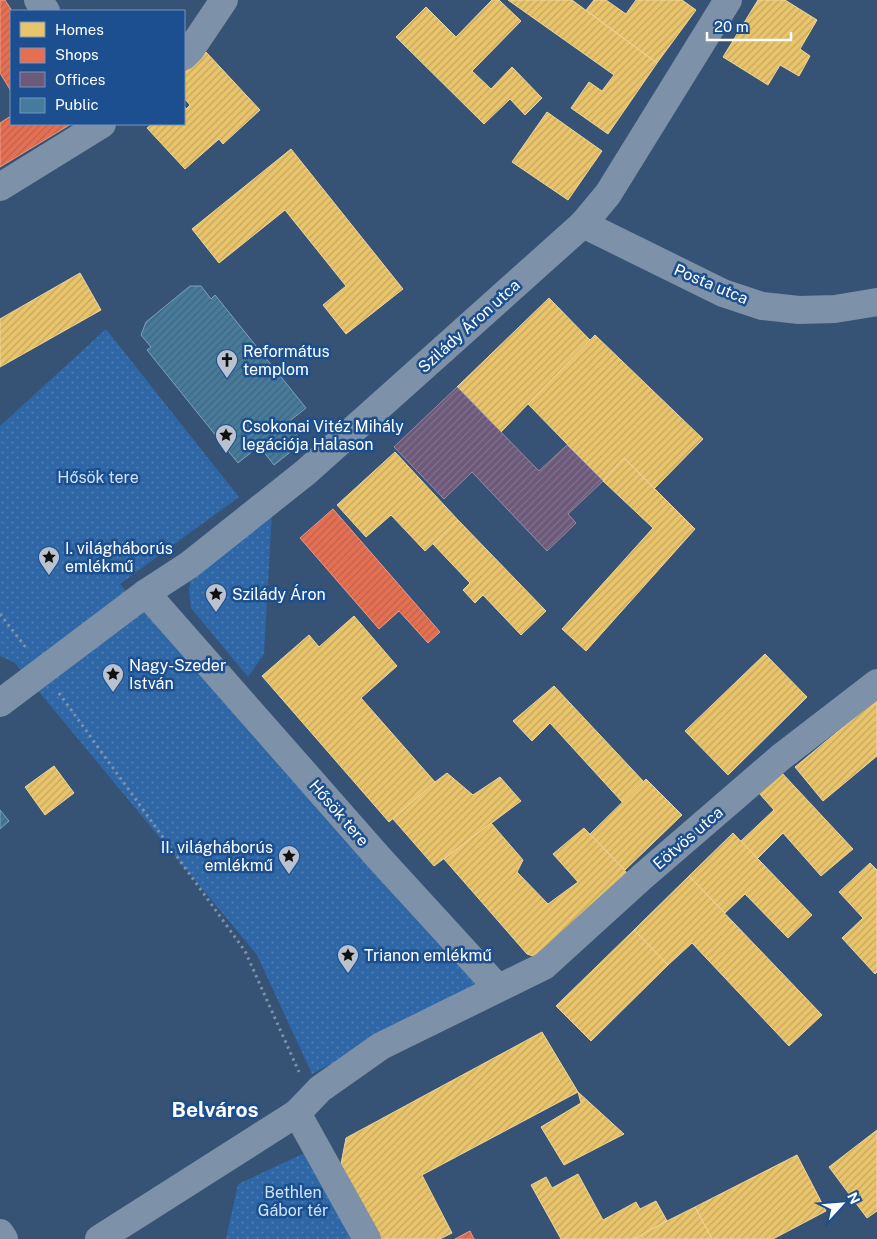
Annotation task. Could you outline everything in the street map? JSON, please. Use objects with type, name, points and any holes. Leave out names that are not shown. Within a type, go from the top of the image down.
[{"type":"street","points":[[185,55],[224,0]]},
{"type":"street","name":"Szilády Áron utca","points":[[146,594],[190,565],[306,472],[583,224],[608,194],[728,0]]},
{"type":"street","points":[[0,187],[100,125]]},
{"type":"street","name":"Posta utca","points":[[583,224],[723,293],[762,306],[798,310],[835,309],[877,302]]},
{"type":"street","points":[[0,703],[146,594]]},
{"type":"street","name":"Hősök tere","points":[[146,594],[379,858],[498,988]]},
{"type":"street","name":"Eötvös utca","points":[[498,988],[544,966],[642,877],[781,757],[877,683]]},
{"type":"street","points":[[99,1239],[297,1113],[320,1089],[381,1046],[498,988]]},
{"type":"street","points":[[297,1113],[367,1239]]},
{"type":"street","points":[[0,1233],[4,1239]]},
{"type":"path","points":[[0,614],[44,671],[245,951],[300,1075]]},
{"type":"green space","name":"Hősök tere","points":[[106,329],[239,497],[120,584],[480,985],[312,1074],[257,955],[15,663],[0,656],[0,426]]},
{"type":"green space","points":[[272,513],[264,654],[248,677],[191,608],[189,590],[191,575]]},
{"type":"green space","name":"Bethlen Gábor tér","points":[[309,1151],[357,1239],[226,1239],[238,1184]]},
{"type":"building: Homes","points":[[492,0],[499,0],[521,21],[472,71],[491,89],[512,67],[542,98],[525,115],[510,99],[484,124],[396,37],[426,7],[456,37]]},
{"type":"building: Homes","points":[[508,0],[572,0],[657,63],[608,134],[571,108],[589,82],[602,91],[614,75]]},
{"type":"building: Homes","points":[[594,0],[606,0],[626,14],[636,0],[682,0],[696,10],[657,63],[586,10]]},
{"type":"building: Homes","points":[[758,0],[785,0],[817,20],[800,49],[810,56],[799,76],[780,65],[768,85],[723,57]]},
{"type":"building: Homes","points":[[206,52],[260,110],[223,144],[219,139],[185,169],[147,128],[151,125],[185,125],[185,108],[186,109],[190,105],[185,99],[185,72]]},
{"type":"building: Homes","points":[[547,112],[602,151],[568,200],[512,162]]},
{"type":"building: Homes","points":[[291,149],[403,289],[346,334],[323,305],[346,286],[285,210],[219,263],[192,229]]},
{"type":"building: Homes","points":[[80,273],[101,310],[0,367],[0,319]]},
{"type":"building: Homes","points":[[549,298],[590,340],[501,432],[457,387]]},
{"type":"building: Homes","points":[[595,335],[703,439],[654,489],[624,458],[603,481],[528,404]]},
{"type":"building: Homes","points":[[395,452],[458,520],[425,551],[391,515],[366,537],[337,505]]},
{"type":"building: Homes","points":[[624,458],[695,529],[586,651],[562,629],[653,528],[603,481]]},
{"type":"building: Homes","points":[[458,520],[546,611],[521,635],[483,595],[475,603],[463,590],[470,583],[433,544]]},
{"type":"building: Homes","points":[[354,616],[397,666],[361,698],[435,782],[389,822],[262,676],[309,635],[319,647]]},
{"type":"building: Homes","points":[[765,654],[807,697],[728,775],[685,731]]},
{"type":"building: Homes","points":[[554,686],[644,782],[623,803],[550,723],[532,741],[513,721]]},
{"type":"building: Homes","points":[[877,699],[877,756],[823,801],[795,767]]},
{"type":"building: Homes","points":[[54,766],[74,793],[45,815],[25,787]]},
{"type":"building: Homes","points":[[781,772],[853,849],[821,876],[783,833],[757,859],[741,841],[774,810],[758,792]]},
{"type":"building: Homes","points":[[447,773],[473,795],[500,777],[521,801],[434,866],[393,819]]},
{"type":"building: Homes","points":[[646,779],[682,815],[625,870],[590,834]]},
{"type":"building: Homes","points":[[491,823],[523,860],[517,872],[548,904],[578,882],[553,854],[584,828],[630,876],[542,959],[527,954],[444,859]]},
{"type":"building: Homes","points":[[733,833],[812,915],[788,938],[745,894],[725,913],[689,876]]},
{"type":"building: Homes","points":[[870,863],[877,870],[877,972],[875,974],[842,938],[863,918],[839,892]]},
{"type":"building: Homes","points":[[689,876],[822,1015],[789,1046],[692,943],[668,965],[634,930]]},
{"type":"building: Homes","points":[[634,930],[668,965],[591,1041],[556,1006]]},
{"type":"building: Homes","points":[[542,1032],[578,1092],[422,1175],[452,1233],[440,1239],[380,1239],[341,1164],[346,1138]]},
{"type":"building: Homes","points":[[578,1092],[624,1134],[564,1165],[541,1127],[581,1103]]},
{"type":"building: Homes","points":[[877,1130],[877,1211],[867,1218],[829,1167]]},
{"type":"building: Homes","points":[[797,1155],[826,1211],[773,1239],[712,1239],[695,1207]]},
{"type":"building: Homes","points":[[578,1174],[603,1220],[636,1202],[640,1209],[656,1201],[667,1221],[634,1239],[561,1239],[531,1185],[546,1177],[552,1188]]},
{"type":"building: Homes","points":[[695,1207],[712,1239],[634,1239],[667,1221]]},
{"type":"building: Shops","points":[[0,0],[5,0],[11,10],[10,89],[0,73]]},
{"type":"building: Shops","points":[[10,117],[10,125],[69,125],[0,167],[0,123]]},
{"type":"building: Shops","points":[[333,509],[440,632],[428,643],[399,611],[379,629],[300,538]]},
{"type":"building: Shops","points":[[470,1231],[474,1239],[455,1239]]},
{"type":"building: Offices","points":[[457,387],[539,471],[567,445],[603,481],[568,514],[576,523],[547,551],[472,472],[444,499],[394,447]]},
{"type":"building: Public","name":"Református templom","points":[[190,286],[201,286],[211,299],[215,295],[306,408],[287,423],[303,442],[274,465],[259,446],[238,463],[147,350],[151,347],[141,335],[146,322]]},
{"type":"building: Public","points":[[0,810],[9,821],[0,829]]},
{"type":"place","name":"Református templom","points":[[227,379]]},
{"type":"place","name":"Csokonai Vitéz Mihály legációja Halason","points":[[226,454]]},
{"type":"place","name":"I. világháborús emlékmű","points":[[49,576]]},
{"type":"place","name":"Szilády Áron","points":[[216,613]]},
{"type":"place","name":"Nagy-Szeder István","points":[[113,693]]},
{"type":"place","name":"II. világháborús emlékmű","points":[[289,875]]},
{"type":"place","name":"Trianon emlékmű","points":[[348,974]]},
{"type":"district","name":"Belváros","points":[[215,1109]]}]
